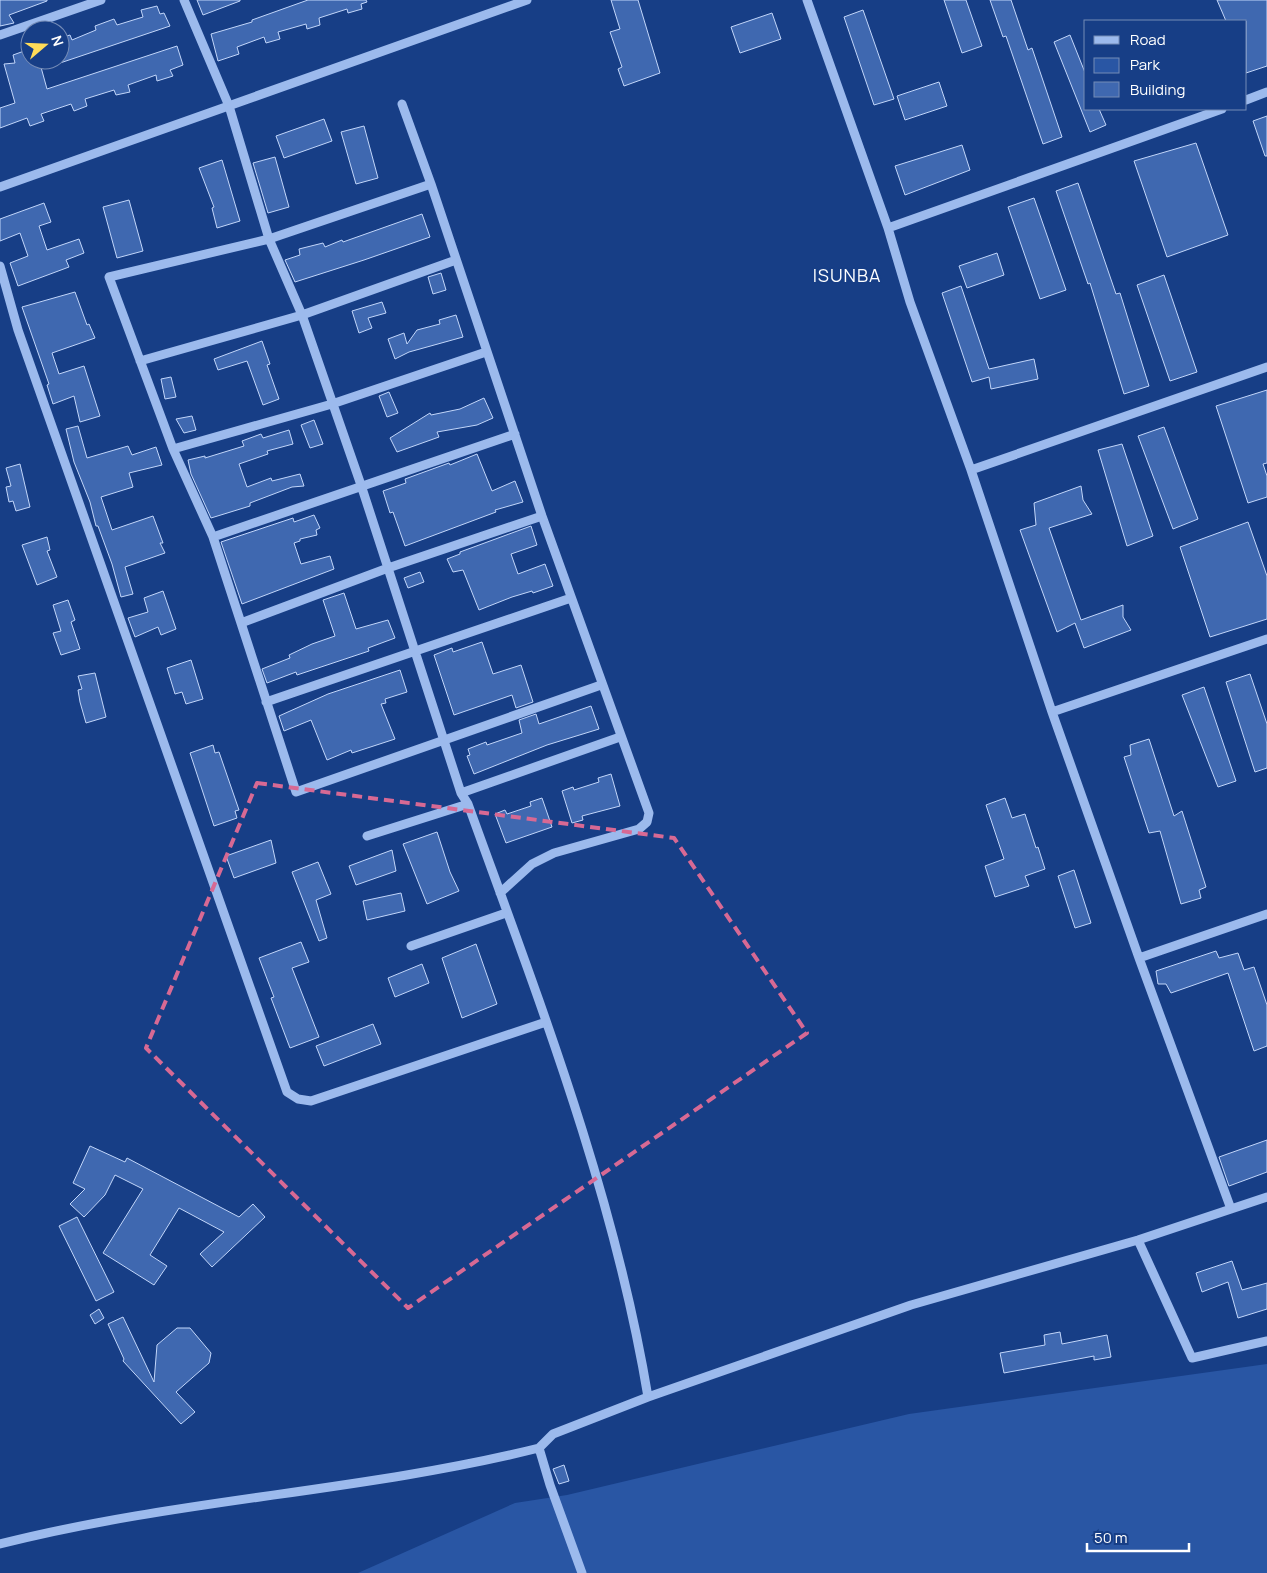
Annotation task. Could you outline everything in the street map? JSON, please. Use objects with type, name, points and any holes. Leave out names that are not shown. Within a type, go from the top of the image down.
[{"type":"street","points":[[0,35],[102,0]]},
{"type":"street","points":[[184,0],[229,106],[269,239],[302,315],[361,485],[461,793],[468,804],[585,1133],[639,1342],[648,1397]]},
{"type":"street","points":[[0,187],[527,0]]},
{"type":"street","points":[[807,0],[888,228],[910,302],[972,470],[1052,712],[1139,958],[1231,1209]]},
{"type":"street","points":[[1247,100],[1267,92]]},
{"type":"street","points":[[402,104],[431,184],[542,516],[601,685],[649,813],[647,822],[639,829],[554,853],[532,864],[500,893]]},
{"type":"street","points":[[888,228],[1219,110]]},
{"type":"street","points":[[431,184],[269,239],[109,277],[173,449],[213,537],[296,792],[601,685]]},
{"type":"street","points":[[140,361],[302,315],[456,260]]},
{"type":"street","points":[[0,266],[18,330],[287,1092],[298,1100],[312,1101],[546,1022]]},
{"type":"street","points":[[173,449],[332,404],[486,352]]},
{"type":"street","points":[[972,470],[1267,367]]},
{"type":"street","points":[[213,537],[515,434]]},
{"type":"street","points":[[241,623],[388,568],[542,516]]},
{"type":"street","points":[[266,702],[571,598]]},
{"type":"street","points":[[1052,712],[1267,639]]},
{"type":"street","points":[[461,793],[620,737]]},
{"type":"street","points":[[367,836],[468,804]]},
{"type":"street","points":[[411,946],[506,913]]},
{"type":"street","points":[[1139,958],[1267,914]]},
{"type":"street","points":[[0,1544],[47,1532],[193,1506],[475,1464],[539,1448],[553,1434],[648,1397],[911,1305],[1138,1240],[1267,1197]]},
{"type":"street","points":[[1138,1240],[1192,1358],[1267,1341]]},
{"type":"street","points":[[539,1448],[550,1485],[582,1573]]},
{"type":"highlighted area","points":[[257,783],[674,838],[807,1033],[408,1308],[146,1048]]},
{"type":"green space","points":[[1267,1364],[1267,1573],[358,1573],[515,1503],[567,1495],[909,1414]]},
{"type":"building","points":[[0,0],[47,1],[9,15],[14,23],[0,26]]},
{"type":"building","points":[[197,0],[240,0],[240,1],[203,15]]},
{"type":"building","points":[[308,0],[366,0],[367,2],[361,4],[362,9],[348,13],[347,9],[319,18],[320,25],[307,29],[306,24],[278,32],[280,39],[266,43],[264,37],[237,47],[239,54],[218,61],[211,34],[252,22],[252,20]]},
{"type":"building","points":[[611,0],[638,0],[660,73],[624,86],[618,69],[622,67],[610,32],[620,29]]},
{"type":"building","points":[[944,0],[966,0],[982,46],[962,53]]},
{"type":"building","points":[[990,0],[1011,0],[1028,50],[1032,48],[1062,137],[1043,144],[1006,36],[1003,37]]},
{"type":"building","points":[[1217,0],[1267,0],[1267,66],[1247,73],[1247,20],[1226,20]]},
{"type":"building","points":[[157,6],[160,14],[164,13],[170,26],[70,60],[70,35],[72,40],[96,30],[95,26],[114,19],[117,25],[143,17],[141,10]]},
{"type":"building","points":[[863,10],[894,99],[874,105],[844,17]]},
{"type":"building","points":[[772,13],[781,39],[740,53],[731,27]]},
{"type":"building","points":[[1070,35],[1084,70],[1084,110],[1099,110],[1106,125],[1090,132],[1054,42]]},
{"type":"building","points":[[177,46],[183,65],[170,70],[173,76],[157,81],[156,75],[128,85],[130,92],[116,95],[114,90],[85,99],[87,106],[74,111],[71,104],[41,114],[44,121],[30,126],[27,118],[0,128],[0,108],[15,103],[4,64],[15,63],[13,55],[20,52],[20,70],[42,70],[47,89]]},
{"type":"building","points":[[939,82],[947,106],[905,120],[897,96]]},
{"type":"building","points":[[1267,116],[1267,156],[1265,156],[1253,121]]},
{"type":"building","points":[[324,119],[332,141],[284,158],[276,136]]},
{"type":"building","points":[[364,126],[378,178],[356,184],[341,132]]},
{"type":"building","points":[[1196,143],[1228,235],[1167,257],[1134,161]]},
{"type":"building","points":[[962,145],[970,170],[905,195],[895,166]]},
{"type":"building","points":[[275,157],[289,207],[268,213],[253,163]]},
{"type":"building","points":[[222,160],[240,221],[217,228],[212,208],[214,207],[199,168]]},
{"type":"building","points":[[1078,183],[1116,294],[1120,293],[1149,386],[1124,394],[1090,283],[1088,284],[1056,191]]},
{"type":"building","points":[[1034,198],[1066,290],[1040,299],[1008,207]]},
{"type":"building","points":[[129,200],[143,251],[117,258],[103,207]]},
{"type":"building","points":[[44,203],[51,222],[39,226],[47,250],[79,239],[84,253],[66,260],[69,267],[18,286],[10,263],[28,256],[20,233],[0,241],[0,219]]},
{"type":"building","points":[[422,214],[430,237],[364,260],[295,282],[285,260],[300,255],[299,249],[323,243],[325,247],[342,240],[343,242]]},
{"type":"building","points":[[997,253],[1004,275],[967,288],[959,266]]},
{"type":"building","points":[[441,273],[446,290],[433,294],[428,277]]},
{"type":"building","points":[[1164,275],[1197,372],[1170,381],[1137,285]]},
{"type":"building","points":[[961,286],[989,369],[1034,359],[1038,379],[991,389],[989,377],[972,382],[942,293]]},
{"type":"building","points":[[75,292],[87,325],[89,324],[95,338],[52,353],[59,374],[84,366],[100,416],[80,422],[74,396],[53,404],[47,385],[49,384],[22,307]]},
{"type":"building","points":[[382,302],[386,313],[368,318],[372,328],[359,333],[352,311]]},
{"type":"building","points":[[456,315],[463,337],[409,352],[395,359],[388,339],[404,333],[407,344],[417,330],[440,324],[439,320]]},
{"type":"building","points":[[262,341],[270,364],[267,365],[279,399],[263,405],[247,361],[218,370],[214,359]]},
{"type":"building","points":[[171,377],[176,397],[165,399],[161,379]]},
{"type":"building","points":[[1267,390],[1267,463],[1263,464],[1267,476],[1267,497],[1248,503],[1216,406]]},
{"type":"building","points":[[389,392],[398,413],[387,417],[379,396]]},
{"type":"building","points":[[484,398],[493,418],[477,425],[437,432],[439,437],[397,452],[390,438],[430,413],[431,415],[460,409]]},
{"type":"building","points":[[192,416],[196,430],[184,433],[176,419]]},
{"type":"building","points":[[314,420],[323,444],[310,448],[301,425]]},
{"type":"building","points":[[78,426],[87,458],[128,446],[132,455],[156,447],[162,465],[129,473],[133,487],[101,497],[112,530],[153,516],[163,543],[160,543],[165,553],[125,567],[133,594],[121,597],[112,564],[98,526],[96,526],[90,502],[74,462],[66,429]]},
{"type":"building","points":[[1164,427],[1198,519],[1173,529],[1138,436]]},
{"type":"building","points":[[289,430],[293,444],[267,451],[268,454],[239,464],[247,487],[271,478],[272,481],[300,474],[304,486],[292,487],[250,503],[250,506],[211,518],[191,474],[188,460],[205,456],[205,458],[244,446],[242,441],[261,434],[263,438]]},
{"type":"building","points":[[1122,444],[1153,536],[1127,546],[1098,450]]},
{"type":"building","points":[[477,454],[492,491],[515,481],[523,502],[495,510],[496,512],[405,546],[393,512],[390,513],[383,491],[406,483],[405,479],[449,463],[450,465]]},
{"type":"building","points":[[20,464],[30,507],[16,511],[13,501],[9,502],[6,487],[11,486],[6,468]]},
{"type":"building","points":[[1081,486],[1083,500],[1092,514],[1049,528],[1081,620],[1123,605],[1123,617],[1131,630],[1084,648],[1075,623],[1057,632],[1020,530],[1036,525],[1034,503]]},
{"type":"building","points":[[314,515],[320,528],[316,530],[317,535],[300,539],[300,541],[294,543],[301,564],[330,556],[334,569],[242,604],[221,542],[293,518],[294,522]]},
{"type":"building","points":[[1248,522],[1267,576],[1267,619],[1210,637],[1180,547]]},
{"type":"building","points":[[531,526],[537,545],[511,554],[518,574],[545,564],[553,586],[533,593],[532,591],[512,597],[479,610],[463,570],[453,572],[447,559],[460,554],[460,552]]},
{"type":"building","points":[[47,537],[50,550],[47,551],[57,577],[37,585],[22,545]]},
{"type":"building","points":[[420,572],[424,582],[408,588],[404,578]]},
{"type":"building","points":[[163,591],[176,629],[161,635],[158,627],[135,637],[128,618],[148,612],[144,598]]},
{"type":"building","points":[[344,593],[356,629],[388,620],[395,638],[368,648],[369,651],[297,675],[296,672],[267,683],[262,669],[290,658],[289,655],[312,644],[335,636],[323,600]]},
{"type":"building","points":[[68,600],[75,620],[71,622],[80,649],[61,655],[53,633],[61,631],[53,605]]},
{"type":"building","points":[[482,642],[493,674],[521,665],[533,702],[516,708],[512,695],[454,715],[434,655],[452,648],[453,652]]},
{"type":"building","points":[[191,660],[203,699],[186,704],[182,692],[175,694],[167,668]]},
{"type":"building","points":[[400,670],[407,692],[385,699],[386,703],[381,704],[395,739],[352,753],[351,750],[327,760],[311,720],[284,731],[279,716],[328,694]]},
{"type":"building","points":[[95,673],[106,717],[86,723],[80,702],[78,690],[82,689],[78,676]]},
{"type":"building","points":[[1250,674],[1267,724],[1267,768],[1255,772],[1226,682]]},
{"type":"building","points":[[1204,687],[1236,781],[1218,787],[1182,695]]},
{"type":"building","points":[[591,706],[599,729],[547,745],[474,774],[467,756],[470,755],[468,749],[486,742],[487,745],[522,733],[519,720],[536,714],[539,724]]},
{"type":"building","points":[[1149,739],[1174,816],[1182,811],[1206,887],[1199,890],[1201,898],[1181,904],[1160,831],[1149,833],[1124,757],[1131,755],[1130,745]]},
{"type":"building","points":[[213,745],[215,753],[219,752],[239,810],[235,811],[237,818],[214,826],[190,753]]},
{"type":"building","points":[[611,774],[620,806],[582,816],[583,820],[572,823],[562,791],[573,787],[574,790],[599,782],[598,778]]},
{"type":"building","points":[[542,798],[552,827],[506,843],[495,814],[505,810],[507,814],[531,806],[530,802]]},
{"type":"building","points":[[1005,798],[1012,818],[1025,814],[1045,869],[1025,876],[1029,886],[995,897],[985,866],[1004,859],[986,805]]},
{"type":"building","points":[[437,832],[450,872],[459,891],[427,904],[403,844]]},
{"type":"building","points":[[271,840],[276,863],[234,878],[226,856]]},
{"type":"building","points":[[392,850],[396,871],[356,885],[349,866]]},
{"type":"building","points":[[318,862],[331,894],[316,900],[327,938],[319,941],[292,872]]},
{"type":"building","points":[[1074,870],[1091,923],[1075,928],[1058,876]]},
{"type":"building","points":[[401,893],[405,911],[367,920],[363,901]]},
{"type":"building","points":[[301,942],[309,962],[292,968],[319,1037],[290,1048],[271,998],[274,997],[259,958]]},
{"type":"building","points":[[476,944],[497,1004],[462,1018],[442,958]]},
{"type":"building","points":[[1216,951],[1219,958],[1238,953],[1244,970],[1254,967],[1267,1005],[1267,1046],[1254,1051],[1228,973],[1171,993],[1166,984],[1158,984],[1156,971]]},
{"type":"building","points":[[422,964],[429,983],[395,997],[388,978]]},
{"type":"building","points":[[373,1024],[381,1044],[324,1066],[316,1046]]},
{"type":"building","points":[[1267,1140],[1267,1172],[1229,1186],[1219,1157]]},
{"type":"building","points":[[90,1146],[125,1162],[127,1158],[239,1217],[253,1204],[265,1217],[212,1267],[200,1254],[224,1232],[179,1208],[150,1255],[167,1266],[154,1285],[103,1253],[143,1189],[115,1175],[105,1195],[84,1217],[70,1204],[85,1189],[73,1183]]},
{"type":"building","points":[[77,1217],[114,1292],[96,1301],[59,1226]]},
{"type":"building","points":[[1232,1261],[1242,1290],[1267,1283],[1267,1309],[1238,1318],[1228,1282],[1202,1292],[1196,1273]]},
{"type":"building","points":[[99,1309],[104,1318],[95,1324],[90,1315]]},
{"type":"building","points":[[123,1317],[154,1382],[157,1345],[177,1328],[190,1328],[211,1353],[209,1363],[176,1392],[195,1412],[181,1424],[123,1361],[124,1359],[108,1324]]},
{"type":"building","points":[[1060,1332],[1062,1344],[1107,1335],[1111,1357],[1094,1360],[1094,1356],[1004,1373],[1000,1353],[1045,1345],[1044,1335]]},
{"type":"building","points":[[564,1465],[569,1481],[559,1484],[553,1469]]},
{"type":"district","name":"ISUNBA","points":[[847,275]]}]
